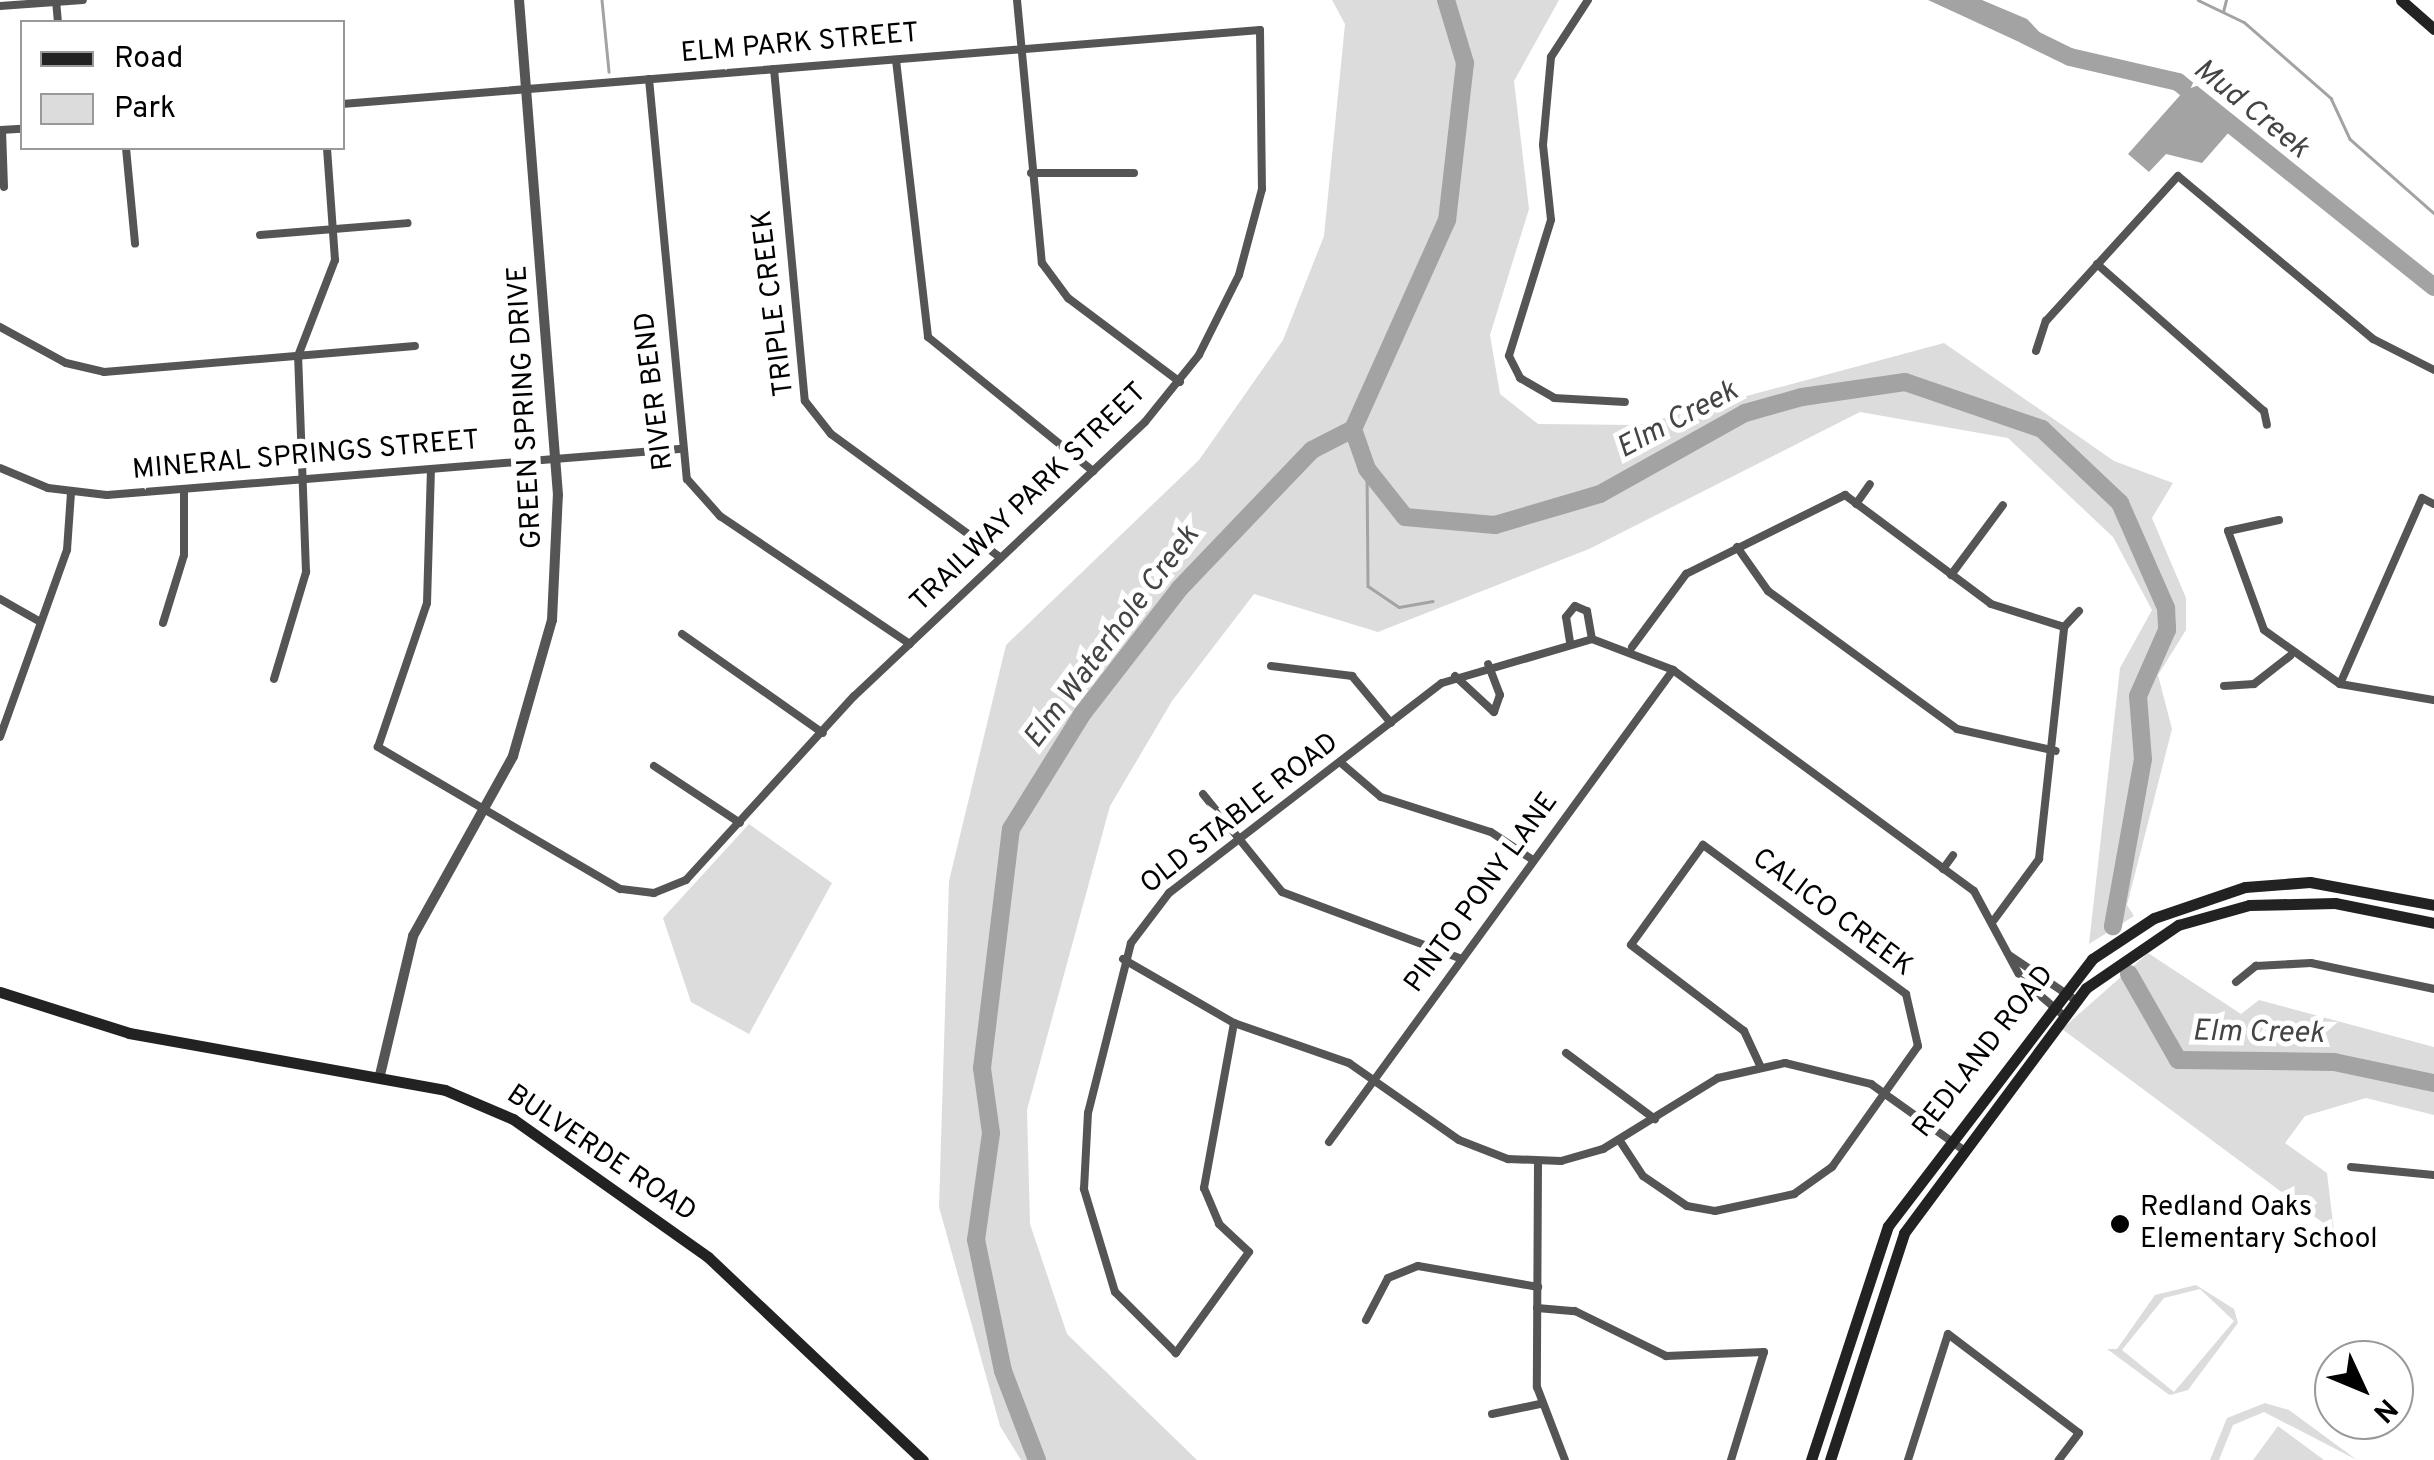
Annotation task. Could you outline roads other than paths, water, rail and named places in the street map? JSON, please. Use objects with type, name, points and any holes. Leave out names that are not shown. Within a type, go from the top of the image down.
[{"type":"main road","points":[[2401,0],[2434,29]]},
{"type":"main road","name":"REDLAND ROAD","points":[[1812,1460],[1900,1207],[2060,990],[2135,928],[2245,886],[2337,885],[2434,905]]},
{"type":"main road","name":"REDLAND ROAD","points":[[1830,1460],[1914,1215],[2074,1000],[2154,937],[2249,905],[2335,903],[2434,923]]},
{"type":"main road","name":"BULVERDE ROAD","points":[[0,992],[129,1033],[380,1076],[490,1108],[584,1166],[720,1267],[924,1460]]},
{"type":"street","points":[[0,6],[84,0]]},
{"type":"street","name":"GREEN SPRING DRIVE","points":[[380,1076],[413,936],[485,810],[520,737],[552,620],[555,458],[518,0]]},
{"type":"street","points":[[1017,0],[1031,173],[1050,279],[1180,382]]},
{"type":"street","points":[[1588,0],[1551,57],[1544,145],[1550,220],[1509,356],[1520,378],[1554,398],[1625,402]]},
{"type":"street","name":"ELM PARK STREET","points":[[345,104],[1260,30]]},
{"type":"street","name":"TRAILWAY PARK STREET","points":[[485,810],[604,882],[642,893],[694,876],[823,733],[910,644],[1093,471],[1180,382],[1221,316],[1252,233],[1266,145],[1260,30]]},
{"type":"street","points":[[896,60],[928,338],[1093,471]]},
{"type":"street","name":"TRIPLE CREEK","points":[[774,69],[806,402],[831,434],[1001,558]]},
{"type":"street","name":"RIVER BEND","points":[[649,79],[679,449],[703,502],[910,644]]},
{"type":"street","points":[[1,130],[4,187]]},
{"type":"street","points":[[126,150],[135,244]]},
{"type":"street","points":[[274,679],[306,572],[306,479],[298,356],[331,278],[334,229],[327,150]]},
{"type":"street","points":[[1031,173],[1134,172]]},
{"type":"street","points":[[2036,351],[2046,321],[2178,176],[2373,340],[2434,370]]},
{"type":"street","points":[[260,235],[408,223]]},
{"type":"street","points":[[2098,264],[2264,411],[2267,425]]},
{"type":"street","points":[[0,327],[88,370],[415,346]]},
{"type":"street","name":"MINERAL SPRINGS STREET","points":[[0,468],[71,493],[184,489],[679,449]]},
{"type":"street","points":[[431,470],[427,604],[378,746],[485,810]]},
{"type":"street","points":[[1856,504],[1870,484]]},
{"type":"street","points":[[164,624],[184,555],[184,489]]},
{"type":"street","points":[[1,734],[37,620],[67,550],[71,493]]},
{"type":"street","points":[[1632,647],[1679,580],[1736,547],[1845,495],[2006,612],[2064,627]]},
{"type":"street","points":[[2340,684],[2422,498],[2434,504]]},
{"type":"street","points":[[1951,575],[2003,505]]},
{"type":"street","points":[[2278,520],[2228,531],[2252,610],[2290,656],[2340,684],[2434,700]]},
{"type":"street","points":[[1736,547],[1768,591],[1957,729],[2056,751]]},
{"type":"street","points":[[0,599],[37,620]]},
{"type":"street","points":[[1570,642],[1566,616],[1575,606],[1587,611],[1592,639]]},
{"type":"street","points":[[1994,920],[2039,858],[2056,751],[2064,627],[2079,611]]},
{"type":"street","points":[[682,634],[823,733]]},
{"type":"street","name":"OLD STABLE ROAD","points":[[1234,1022],[1204,1188],[1219,1224],[1249,1252],[1176,1353],[1115,1292],[1087,1209],[1088,1112],[1124,959],[1158,904],[1455,676],[1592,639],[1632,647],[1674,670],[1943,869],[1994,920],[2010,954],[2049,1004],[2062,1014]]},
{"type":"street","points":[[2224,686],[2254,684],[2290,656]]},
{"type":"street","points":[[1455,676],[1494,712],[1500,695],[1488,664]]},
{"type":"street","points":[[1271,666],[1352,676],[1391,723]]},
{"type":"street","name":"PINTO PONY LANE","points":[[1329,1142],[1674,670]]},
{"type":"street","points":[[1341,763],[1382,797],[1491,832],[1534,860]]},
{"type":"street","points":[[654,766],[740,823]]},
{"type":"street","points":[[1203,794],[1238,841],[1292,898],[1462,959]]},
{"type":"street","name":"CALICO CREEK","points":[[1620,1141],[1662,1194],[1716,1211],[1808,1188],[1888,1095],[1918,1046],[1906,994],[1704,844],[1630,946],[1739,1026],[1760,1065]]},
{"type":"street","points":[[1943,869],[1953,856]]},
{"type":"street","points":[[2335,903],[2337,885]]},
{"type":"street","points":[[2245,886],[2249,905]]},
{"type":"street","name":"OLD STABLE ROAD","points":[[2010,954],[2074,1000]]},
{"type":"street","points":[[1124,959],[1234,1022],[1374,1080],[1458,1140],[1538,1162],[1620,1141],[1718,1078],[1760,1065],[1838,1070],[1888,1095],[1962,1149]]},
{"type":"street","points":[[2236,982],[2256,966],[2311,963],[2434,988]]},
{"type":"street","points":[[1566,1053],[1655,1119]]},
{"type":"street","points":[[1538,1162],[1540,1404],[1564,1460]]},
{"type":"street","points":[[2351,1167],[2434,1174]]},
{"type":"street","points":[[1900,1207],[1914,1215]]},
{"type":"street","points":[[1366,1320],[1388,1278],[1418,1266],[1538,1287]]},
{"type":"street","points":[[1537,1308],[1575,1311],[1666,1356],[1764,1352],[1731,1460]]},
{"type":"street","points":[[1908,1460],[1948,1334],[2078,1433],[2058,1460]]},
{"type":"street","points":[[1492,1414],[1540,1404]]},
{"type":"waterway","points":[[602,0],[609,72]]},
{"type":"waterway","name":"Elm Creek","points":[[1446,0],[1465,63],[1447,220],[1353,429],[1367,469],[1405,517],[1495,525],[1600,494],[1745,413],[1802,397],[1905,382],[2042,429],[2120,503],[2166,608],[2167,630],[2138,696],[2143,759],[2113,926]]},
{"type":"waterway","points":[[2198,0],[2244,22],[2331,98],[2350,139],[2434,213]]},
{"type":"waterway","points":[[2223,12],[2226,0]]},
{"type":"waterway","name":"Mud Creek","points":[[2025,35],[2070,57],[2178,82],[2434,287]]},
{"type":"waterway","name":"Elm Waterhole Creek","points":[[1037,1460],[1003,1371],[976,1240],[991,1133],[982,1068],[1011,829],[1083,713],[1180,588],[1312,450],[1353,429]]},
{"type":"waterway","points":[[1367,469],[1368,586],[1399,607],[1432,601]]},
{"type":"waterway","name":"Elm Creek","points":[[2129,974],[2178,1060],[2334,1062],[2434,1083]]},
{"type":"place","name":"Redland Oaks Elementary School","points":[[2120,1224]]}]
